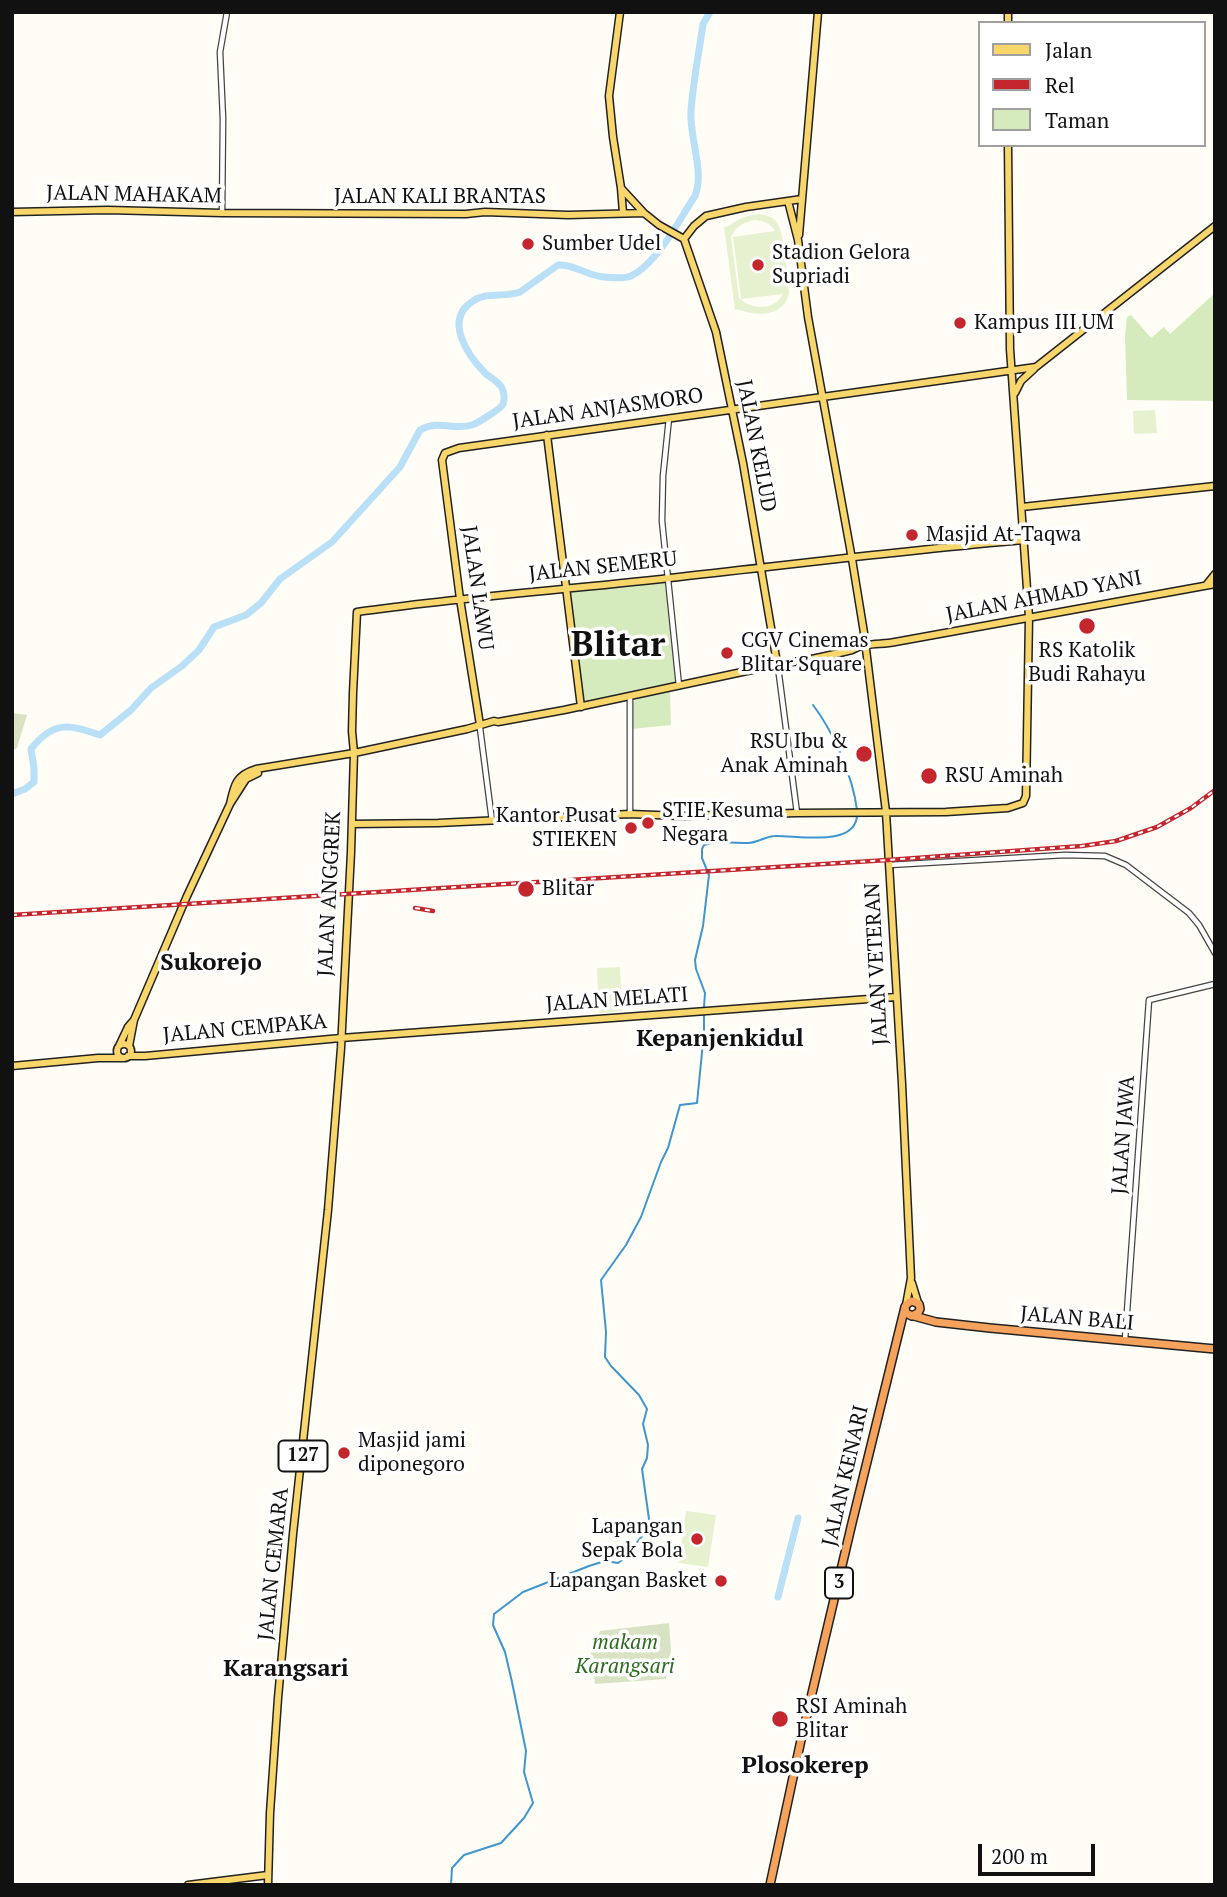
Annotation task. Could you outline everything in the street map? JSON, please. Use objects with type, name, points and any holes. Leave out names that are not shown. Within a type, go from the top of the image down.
[{"type":"highway","points":[[914,1316],[908,1314],[905,1307],[912,1301],[936,1322]]},
{"type":"highway","name":"3","points":[[902,1322],[905,1307]]},
{"type":"highway","points":[[902,1322],[914,1316],[919,1307]]},
{"type":"highway","name":"JALAN BALI","points":[[914,1316],[936,1322],[1215,1349]]},
{"type":"highway","name":"JALAN KENARI","points":[[770,1885],[852,1523],[902,1322]]},
{"type":"main road","points":[[620,12],[609,103],[623,213]]},
{"type":"main road","points":[[798,240],[818,12]]},
{"type":"main road","points":[[352,824],[630,814],[682,816],[946,812],[1020,806],[1025,800],[1027,789],[1029,617],[1008,293],[1008,147]]},
{"type":"main road","points":[[621,188],[659,225],[682,238],[706,216],[802,199]]},
{"type":"main road","points":[[788,201],[798,240]]},
{"type":"main road","name":"JALAN MAHAKAM","points":[[12,212],[108,210],[256,213]]},
{"type":"main road","name":"JALAN KALI BRANTAS","points":[[256,213],[485,212],[568,215],[644,212]]},
{"type":"main road","points":[[1013,397],[1021,381],[1036,368],[1215,226]]},
{"type":"main road","points":[[1204,234],[1215,236]]},
{"type":"main road","name":"JALAN KELUD","points":[[682,238],[715,330],[733,409],[778,665]]},
{"type":"main road","name":"JALAN VETERAN","points":[[798,240],[808,317],[866,647],[886,812],[911,1278],[919,1307]]},
{"type":"main road","name":"JALAN ANJASMORO","points":[[442,457],[459,448],[1036,368]]},
{"type":"main road","points":[[547,435],[581,707]]},
{"type":"main road","name":"JALAN LAWU","points":[[442,457],[480,726]]},
{"type":"main road","points":[[1022,507],[1215,486]]},
{"type":"main road","name":"JALAN SEMERU","points":[[357,612],[852,559],[902,551],[1024,540]]},
{"type":"main road","points":[[1205,585],[1215,574]]},
{"type":"main road","name":"JALAN AHMAD YANI","points":[[134,1020],[230,804],[246,779],[271,767],[581,707],[877,643],[880,645],[1215,584]]},
{"type":"main road","name":"JALAN ANGGREK","points":[[341,1038],[352,824],[352,731],[357,612]]},
{"type":"main road","name":"JALAN MELATI","points":[[341,1038],[896,997]]},
{"type":"main road","points":[[134,1020],[130,1053],[125,1057],[118,1055],[118,1048],[134,1020]]},
{"type":"main road","name":"JALAN CEMPAKA","points":[[12,1066],[341,1038]]},
{"type":"main road","name":"JALAN CEMARA","points":[[268,1885],[278,1698],[328,1207],[341,1038]]},
{"type":"main road","points":[[99,1058],[123,1044],[129,1047]]},
{"type":"main road","name":"JALAN CEMPAKA","points":[[129,1047],[151,1055]]},
{"type":"main road","name":"JALAN VETERAN","points":[[905,1307],[911,1278]]},
{"type":"main road","points":[[188,1885],[268,1875]]},
{"type":"street","points":[[222,213],[223,119],[220,52],[227,12]]},
{"type":"street","points":[[669,418],[662,505],[679,686]]},
{"type":"street","points":[[778,665],[797,813]]},
{"type":"street","points":[[629,697],[630,814]]},
{"type":"street","points":[[480,726],[492,821]]},
{"type":"street","points":[[888,865],[1065,855],[1108,857],[1145,878],[1189,913],[1215,953]]},
{"type":"street","name":"JALAN JAWA","points":[[1125,1340],[1149,1000],[1215,985]]},
{"type":"green space","points":[[759,214],[772,218],[778,225],[789,292],[781,307],[765,314],[735,310],[724,227]],"holes":[[[755,220],[769,224],[775,231],[733,237],[741,299],[783,294],[779,300],[762,307],[750,305],[739,298],[731,237],[741,225]]]},
{"type":"green space","points":[[1215,293],[1215,401],[1127,400],[1127,317],[1131,315],[1151,338],[1164,327],[1170,334]]},
{"type":"green space","points":[[1155,410],[1157,433],[1134,434],[1133,411]]},
{"type":"green space","points":[[664,575],[678,685],[582,705],[565,584]]},
{"type":"green space","points":[[670,690],[671,725],[632,729],[632,706],[635,700],[644,695]]},
{"type":"green space","points":[[12,713],[27,715],[17,748],[12,751]]},
{"type":"green space","points":[[620,967],[622,1011],[599,1013],[597,968]]},
{"type":"green space","name":"Lapangan Sepak Bola","points":[[686,1511],[716,1515],[708,1567],[679,1563]]},
{"type":"green space","name":"makam Karangsari","points":[[669,1623],[671,1651],[666,1679],[595,1684],[591,1653],[600,1631]]},
{"type":"waterway","points":[[12,794],[34,782],[31,749],[47,733],[54,729],[70,727],[100,735],[131,710],[151,688],[199,650],[214,627],[246,615],[261,603],[280,579],[332,542],[400,467],[420,430],[434,425],[472,425],[501,407],[504,400],[502,388],[472,358],[459,328],[464,309],[473,301],[484,296],[520,292],[558,265],[570,266],[598,276],[621,278],[631,276],[650,262],[675,229],[698,186],[691,111],[703,24],[710,12]]},
{"type":"waterway","points":[[813,705],[841,755],[857,810]]},
{"type":"waterway","points":[[704,1007],[705,993],[695,960],[703,926],[709,875],[702,858],[704,845],[751,843],[775,836],[836,836],[847,832],[854,825],[857,815]]},
{"type":"waterway","points":[[451,1885],[452,1868],[464,1855],[501,1843],[524,1818],[533,1803],[524,1772],[526,1751],[512,1682],[505,1652],[493,1625],[494,1614],[523,1592],[605,1561],[618,1563],[628,1556],[646,1532],[649,1519],[642,1469],[647,1458],[648,1445],[643,1424],[647,1409],[639,1395],[605,1357],[606,1332],[601,1280],[626,1245],[641,1217],[668,1148],[680,1105],[697,1103],[704,1013]]},
{"type":"waterway","points":[[778,1597],[798,1518]]},
{"type":"railway","points":[[12,915],[1082,846],[1116,841],[1157,827],[1191,808],[1215,790]]},
{"type":"railway","points":[[415,908],[433,911]]},
{"type":"place","name":"Sumber Udel","points":[[528,244]]},
{"type":"place","name":"Stadion Gelora Supriadi","points":[[758,265]]},
{"type":"place","name":"Kampus III UM","points":[[960,323]]},
{"type":"place","name":"Masjid At-Taqwa","points":[[912,535]]},
{"type":"place","name":"RS Katolik Budi Rahayu","points":[[1087,626]]},
{"type":"place","name":"CGV Cinemas Blitar Square","points":[[727,653]]},
{"type":"place","name":"RSU Ibu & Anak Aminah","points":[[864,754]]},
{"type":"place","name":"RSU Aminah","points":[[929,776]]},
{"type":"place","name":"STIE Kesuma Negara","points":[[648,823]]},
{"type":"place","name":"Kantor Pusat STIEKEN","points":[[631,828]]},
{"type":"place","name":"Blitar","points":[[526,889]]},
{"type":"place","name":"Masjid jami diponegoro","points":[[344,1453]]},
{"type":"place","name":"Lapangan Sepak Bola","points":[[697,1539]]},
{"type":"place","name":"Lapangan Basket","points":[[721,1581]]},
{"type":"place","name":"RSI Aminah Blitar","points":[[780,1719]]},
{"type":"district","name":"Blitar","points":[[618,646]]},
{"type":"district","name":"Sukorejo","points":[[211,963]]},
{"type":"district","name":"Kepanjenkidul","points":[[720,1039]]},
{"type":"district","name":"Karangsari","points":[[286,1669]]},
{"type":"district","name":"Plosokerep","points":[[805,1766]]}]
